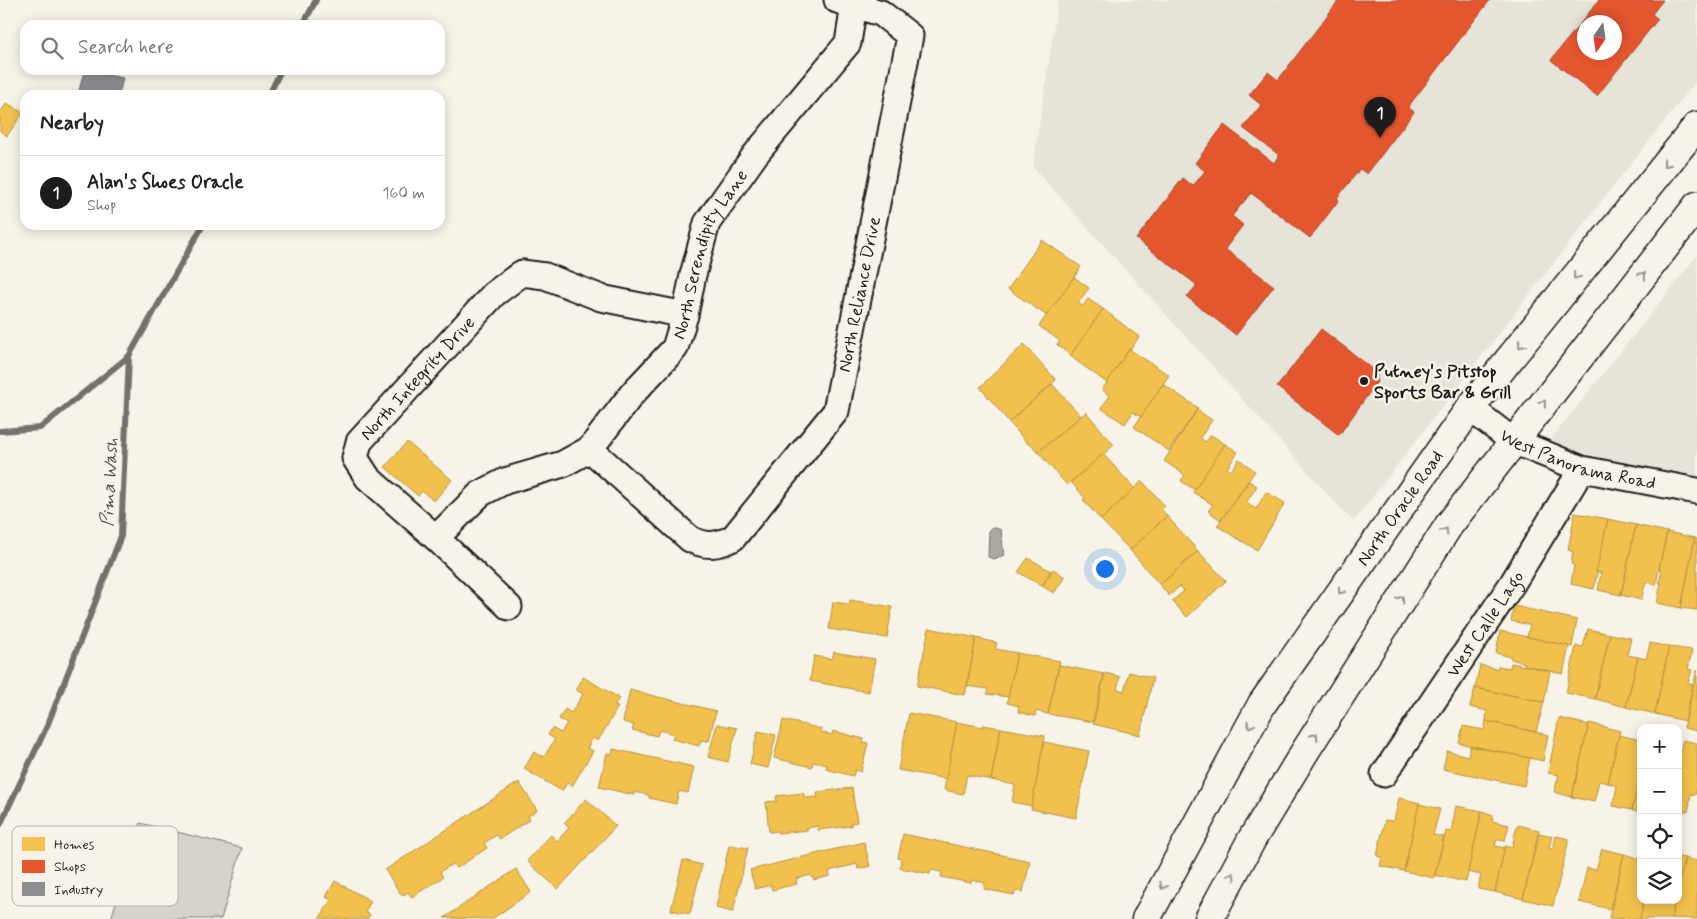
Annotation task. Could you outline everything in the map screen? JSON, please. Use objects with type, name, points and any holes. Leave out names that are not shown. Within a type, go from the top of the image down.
[{"type":"highway","name":"North Oracle Road","points":[[1146,919],[1262,704],[1470,408],[1697,126]]},
{"type":"highway","points":[[1209,919],[1257,831],[1378,634],[1449,525],[1697,206]]},
{"type":"street","name":"North Serendipity Lane","points":[[436,538],[480,494],[505,481],[563,464],[590,449],[632,394],[675,348],[685,315],[693,275],[707,223],[755,155],[848,43],[846,2]]},
{"type":"street","name":"North Reliance Drive","points":[[590,449],[690,539],[700,544],[711,546],[733,538],[836,411],[910,36],[881,13],[846,2]]},
{"type":"street","name":"North Integrity Drive","points":[[509,607],[436,538],[368,478],[355,458],[359,442],[494,294],[522,273],[546,276],[601,298],[685,315]]},
{"type":"street","name":"West Panorama Road","points":[[1470,408],[1513,441],[1582,469],[1697,492]]},
{"type":"street","name":"West Calle Lago","points":[[1384,774],[1512,584],[1582,469]]},
{"type":"shaded area","points":[[1058,0],[1697,0],[1697,80],[1354,521],[1033,167]]},
{"type":"shaded area","points":[[1697,256],[1697,480],[1547,444]]},
{"type":"shaded area","points":[[993,527],[1001,530],[1004,555],[994,559],[988,557],[989,531]]},
{"type":"shaded area","points":[[140,823],[152,826],[139,826]]},
{"type":"shaded area","points":[[178,832],[242,848],[221,919],[111,919],[115,906],[178,906]]},
{"type":"building: Homes","points":[[7,103],[20,111],[20,117],[7,136],[0,131],[0,113]]},
{"type":"building: Homes","points":[[1042,240],[1081,267],[1047,316],[1008,289]]},
{"type":"building: Homes","points":[[1074,277],[1089,288],[1078,303],[1083,306],[1088,299],[1103,309],[1071,355],[1057,345],[1060,341],[1039,326]]},
{"type":"building: Homes","points":[[1103,309],[1139,337],[1107,383],[1070,356]]},
{"type":"building: Homes","points":[[1024,344],[1056,380],[1009,422],[980,387]]},
{"type":"building: Homes","points":[[1129,349],[1169,375],[1141,417],[1133,412],[1125,424],[1101,408],[1110,396],[1102,390]]},
{"type":"building: Homes","points":[[1052,384],[1081,416],[1038,452],[1030,443],[1028,444],[1009,422]]},
{"type":"building: Homes","points":[[1163,384],[1198,408],[1169,451],[1134,427]]},
{"type":"building: Homes","points":[[1197,410],[1212,420],[1200,438],[1206,442],[1211,435],[1225,444],[1195,490],[1181,481],[1185,475],[1164,461]]},
{"type":"building: Homes","points":[[1086,412],[1114,445],[1067,485],[1038,452]]},
{"type":"building: Homes","points":[[407,442],[452,480],[434,501],[422,491],[418,496],[385,467]]},
{"type":"building: Homes","points":[[1225,444],[1238,452],[1227,468],[1231,471],[1239,459],[1255,471],[1221,520],[1208,511],[1213,505],[1193,492]]},
{"type":"building: Homes","points":[[1103,454],[1135,489],[1101,520],[1083,500],[1085,498],[1071,482]]},
{"type":"building: Homes","points":[[1142,481],[1165,506],[1161,509],[1167,516],[1130,550],[1101,520]]},
{"type":"building: Homes","points":[[1249,481],[1257,486],[1246,503],[1256,509],[1266,492],[1285,503],[1257,550],[1217,526]]},
{"type":"building: Homes","points":[[1575,513],[1608,519],[1594,589],[1571,584],[1574,565],[1571,564],[1573,552],[1568,550]]},
{"type":"building: Homes","points":[[1167,516],[1198,551],[1160,585],[1130,550]]},
{"type":"building: Homes","points":[[1608,519],[1636,525],[1621,595],[1598,590],[1601,573],[1596,572]]},
{"type":"building: Homes","points":[[1636,525],[1667,532],[1656,584],[1646,582],[1641,600],[1621,595]]},
{"type":"building: Homes","points":[[1667,532],[1695,538],[1681,608],[1657,603],[1662,570],[1659,569]]},
{"type":"building: Homes","points":[[1695,538],[1697,539],[1697,610],[1681,608]]},
{"type":"building: Homes","points":[[1198,551],[1226,581],[1187,617],[1172,601],[1184,591],[1180,586],[1169,596],[1160,585]]},
{"type":"building: Homes","points":[[1028,558],[1051,571],[1042,586],[1018,572]]},
{"type":"building: Homes","points":[[1053,569],[1065,577],[1054,593],[1042,586]]},
{"type":"building: Homes","points":[[850,600],[892,607],[887,638],[829,629],[833,602],[849,604]]},
{"type":"building: Homes","points":[[1514,606],[1577,620],[1572,647],[1527,637],[1530,625],[1511,621]]},
{"type":"building: Homes","points":[[929,628],[976,638],[965,695],[917,686]]},
{"type":"building: Homes","points":[[1588,629],[1610,634],[1595,699],[1566,693],[1576,646],[1583,647]]},
{"type":"building: Homes","points":[[1500,631],[1569,646],[1563,674],[1524,665],[1525,663],[1496,653]]},
{"type":"building: Homes","points":[[1610,634],[1631,638],[1627,655],[1638,657],[1626,707],[1595,699]]},
{"type":"building: Homes","points":[[976,638],[997,643],[995,649],[1017,653],[1009,697],[987,694],[988,689],[967,686]]},
{"type":"building: Homes","points":[[1650,643],[1669,647],[1655,714],[1626,707],[1638,657],[1646,659]]},
{"type":"building: Homes","points":[[1669,647],[1692,650],[1688,669],[1692,670],[1688,683],[1693,684],[1685,721],[1655,714]]},
{"type":"building: Homes","points":[[834,652],[875,659],[869,692],[810,681],[814,656],[832,659]]},
{"type":"building: Homes","points":[[1017,653],[1060,661],[1048,714],[1036,711],[1035,716],[1018,712],[1019,706],[1007,703]]},
{"type":"building: Homes","points":[[1511,663],[1550,671],[1544,702],[1475,688],[1480,665],[1497,669],[1498,666],[1510,668]]},
{"type":"building: Homes","points":[[1059,665],[1104,674],[1093,722],[1048,714]]},
{"type":"building: Homes","points":[[1697,670],[1697,731],[1684,728]]},
{"type":"building: Homes","points":[[1129,672],[1153,678],[1140,735],[1093,724],[1105,673],[1120,677],[1117,689],[1124,691]]},
{"type":"building: Homes","points":[[583,677],[619,698],[614,706],[618,707],[598,741],[593,738],[587,748],[593,751],[572,786],[567,783],[562,791],[524,769],[534,752],[544,757],[555,739],[548,735],[552,728],[561,733],[567,723],[559,719],[565,709],[571,713],[583,694],[576,690]]},
{"type":"building: Homes","points":[[1475,688],[1544,702],[1536,732],[1486,721],[1487,711],[1470,707]]},
{"type":"building: Homes","points":[[630,690],[716,711],[709,741],[701,740],[699,746],[672,739],[674,734],[659,730],[657,736],[632,730],[634,725],[623,722]]},
{"type":"building: Homes","points":[[909,713],[957,722],[947,779],[898,770]]},
{"type":"building: Homes","points":[[1559,718],[1589,725],[1572,797],[1554,792],[1559,775],[1548,773]]},
{"type":"building: Homes","points":[[783,720],[822,729],[821,732],[832,735],[833,731],[864,739],[863,742],[868,743],[861,772],[855,770],[853,776],[826,769],[827,765],[813,762],[812,767],[774,758]]},
{"type":"building: Homes","points":[[1486,721],[1548,735],[1543,761],[1459,743],[1463,726],[1484,730]]},
{"type":"building: Homes","points":[[957,722],[1001,728],[991,780],[967,775],[963,794],[944,790]]},
{"type":"building: Homes","points":[[1589,723],[1620,731],[1608,783],[1599,781],[1594,802],[1572,797]]},
{"type":"building: Homes","points":[[717,724],[737,728],[728,762],[708,757]]},
{"type":"building: Homes","points":[[1001,728],[1045,736],[1032,806],[1012,802],[1015,785],[991,780]]},
{"type":"building: Homes","points":[[758,731],[776,735],[768,768],[750,764]]},
{"type":"building: Homes","points":[[1619,735],[1637,739],[1637,789],[1632,810],[1613,806],[1617,786],[1608,783]]},
{"type":"building: Homes","points":[[1683,740],[1697,743],[1697,787],[1695,795],[1691,794],[1688,812],[1682,810]]},
{"type":"building: Homes","points":[[1044,742],[1089,751],[1076,818],[1031,809]]},
{"type":"building: Homes","points":[[1470,746],[1530,758],[1524,786],[1443,769],[1447,751],[1468,756]]},
{"type":"building: Homes","points":[[613,749],[694,767],[688,793],[679,791],[676,804],[649,798],[649,795],[634,792],[634,795],[599,787],[607,753],[612,754]]},
{"type":"building: Homes","points":[[519,782],[537,810],[528,816],[530,819],[500,839],[497,835],[484,843],[487,848],[457,868],[452,864],[440,872],[443,877],[412,897],[408,892],[402,896],[385,870]]},
{"type":"building: Homes","points":[[852,788],[857,822],[851,823],[851,826],[818,830],[818,826],[806,828],[808,830],[769,832],[766,802],[777,801],[776,796],[803,793],[805,798],[818,797],[817,792]]},
{"type":"building: Homes","points":[[1637,789],[1637,811],[1632,810]]},
{"type":"building: Homes","points":[[1399,798],[1420,803],[1404,871],[1380,866],[1382,857],[1377,856],[1385,820],[1394,821]]},
{"type":"building: Homes","points":[[586,799],[616,826],[558,889],[527,861],[551,835],[557,841],[569,828],[564,823]]},
{"type":"building: Homes","points":[[1419,804],[1440,809],[1433,835],[1444,837],[1434,878],[1404,871]]},
{"type":"building: Homes","points":[[1456,806],[1482,811],[1466,882],[1435,875],[1446,831],[1451,832]]},
{"type":"building: Homes","points":[[1482,811],[1493,815],[1492,821],[1509,825],[1505,840],[1497,839],[1495,846],[1505,848],[1495,892],[1478,889],[1481,875],[1468,872]]},
{"type":"building: Homes","points":[[1517,825],[1539,830],[1523,899],[1495,892],[1505,846],[1512,848]]},
{"type":"building: Homes","points":[[1539,833],[1552,836],[1549,848],[1553,849],[1556,836],[1569,839],[1553,906],[1523,899]]},
{"type":"building: Homes","points":[[903,834],[1030,861],[1023,892],[1016,891],[1014,895],[984,889],[985,883],[972,880],[971,883],[941,877],[942,872],[931,870],[930,874],[900,868],[901,859],[898,858]]},
{"type":"building: Homes","points":[[864,842],[870,866],[858,869],[857,864],[829,871],[830,876],[814,880],[811,875],[796,879],[797,884],[772,890],[771,885],[755,889],[750,870]]},
{"type":"building: Homes","points":[[729,845],[748,848],[733,912],[716,908]]},
{"type":"building: Homes","points":[[1602,849],[1624,854],[1610,909],[1579,902],[1587,868],[1596,870]]},
{"type":"building: Homes","points":[[1624,854],[1637,858],[1637,904],[1643,904],[1640,919],[1609,918]]},
{"type":"building: Homes","points":[[1682,858],[1685,858],[1682,871]]},
{"type":"building: Homes","points":[[1685,858],[1697,861],[1697,919],[1671,918],[1674,904],[1682,904],[1682,871]]},
{"type":"building: Homes","points":[[683,860],[702,865],[690,914],[671,910]]},
{"type":"building: Homes","points":[[516,869],[531,892],[492,919],[444,918]]},
{"type":"building: Homes","points":[[335,881],[371,901],[365,912],[370,915],[367,919],[319,919],[331,900],[326,897]]},
{"type":"building: Homes","points":[[1643,904],[1674,904],[1671,919],[1640,919]]},
{"type":"building: Shops","points":[[1339,0],[1490,0],[1408,107],[1414,112],[1367,174],[1360,169],[1337,198],[1339,200],[1310,238],[1251,193],[1232,216],[1243,225],[1225,249],[1274,286],[1236,335],[1187,297],[1197,285],[1136,239],[1183,178],[1193,186],[1205,171],[1195,163],[1224,125],[1274,163],[1279,155],[1243,128],[1261,105],[1249,95],[1268,72],[1278,80]]},
{"type":"building: Shops","points":[[1599,0],[1663,0],[1652,14],[1658,19],[1597,96],[1551,60],[1577,28],[1577,60],[1622,60],[1622,15],[1587,15]]},
{"type":"building: Shops","points":[[1321,329],[1377,372],[1377,382],[1339,435],[1277,387]]},
{"type":"building: Industry","points":[[83,75],[108,75],[123,78],[120,90],[79,90]]},
{"type":"waterway","name":"Pima Wash","points":[[306,20],[316,0]]},
{"type":"waterway","name":"Pima Wash","points":[[271,90],[279,75]]},
{"type":"waterway","name":"Pima Wash","points":[[0,825],[48,724],[121,536],[129,356],[200,230]]},
{"type":"waterway","points":[[0,431],[40,428],[129,356]]},
{"type":"place","name":"Alan's Shoes Oracle","points":[[1380,138]]},
{"type":"place","name":"Putney's Pitstop Sports Bar & Grill","points":[[1364,381]]}]
